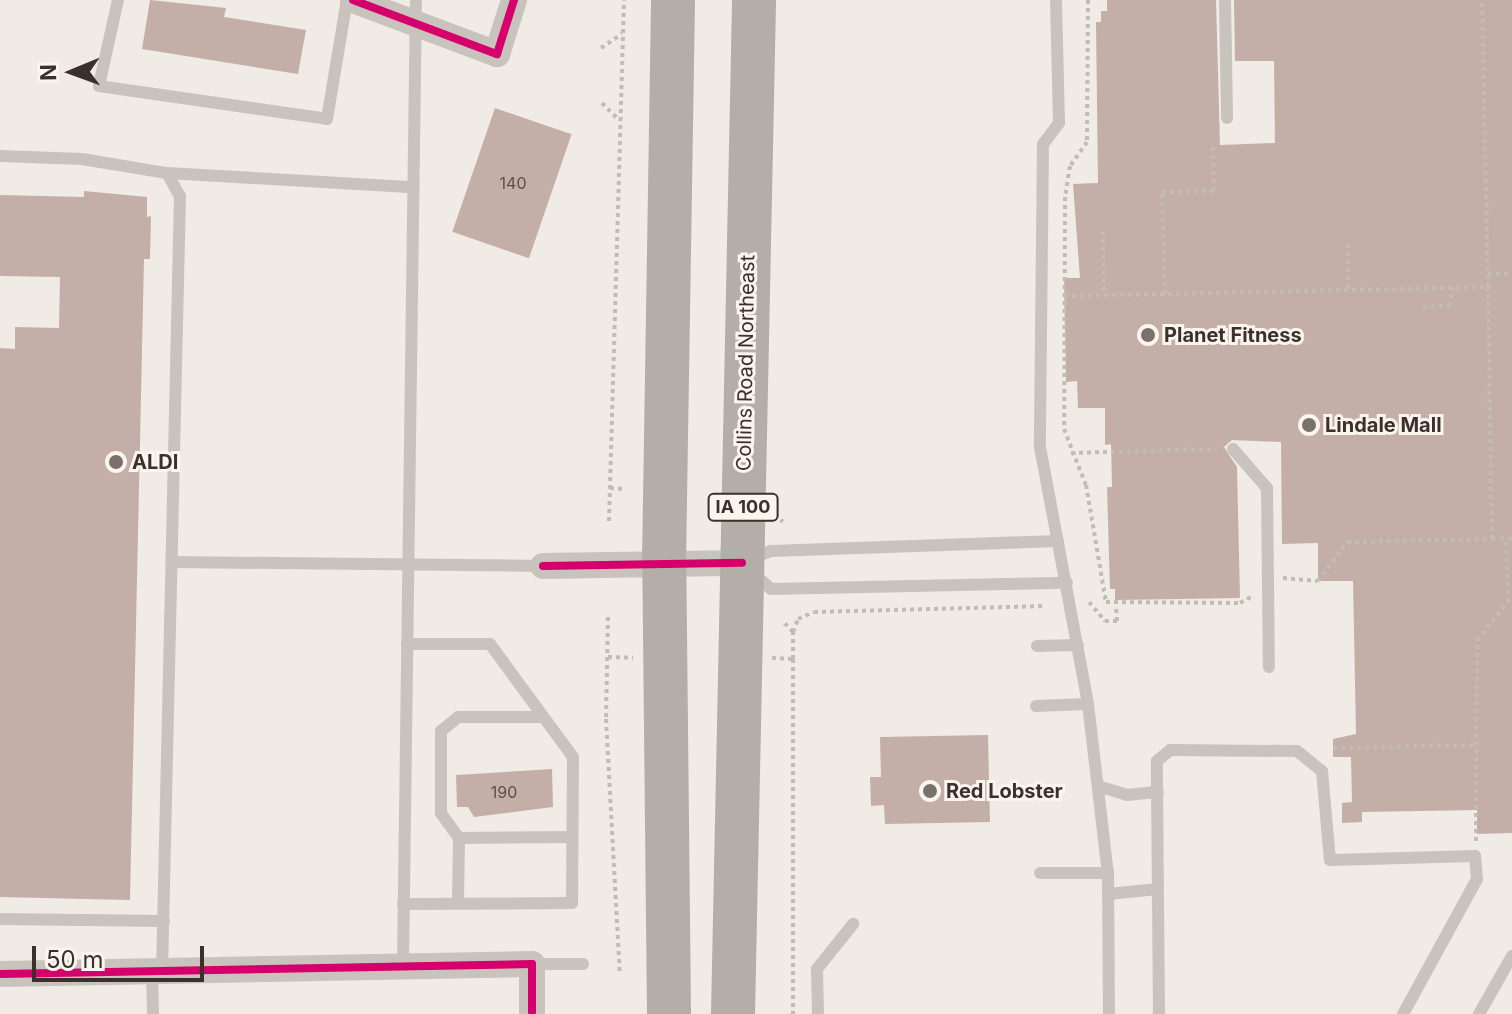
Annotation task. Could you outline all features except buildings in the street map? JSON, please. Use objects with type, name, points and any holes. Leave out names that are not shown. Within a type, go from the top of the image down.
[{"type":"highway","points":[[669,1014],[664,563],[673,0]]},
{"type":"highway","name":"Collins Road Northeast","points":[[733,1014],[754,0]]},
{"type":"street","points":[[350,0],[416,10],[497,54],[514,0]]},
{"type":"street","points":[[543,566],[742,563]]},
{"type":"street","points":[[0,974],[403,964],[532,964],[532,1012]]},
{"type":"lane","points":[[118,0],[99,86],[327,119],[350,0]]},
{"type":"lane","points":[[1056,0],[1059,123],[1043,144],[1040,447],[1078,645],[1098,786],[1108,873],[1109,1014]]},
{"type":"lane","points":[[1225,0],[1227,118]]},
{"type":"lane","points":[[403,964],[416,10]]},
{"type":"lane","points":[[0,156],[82,159],[167,173],[413,187]]},
{"type":"lane","points":[[153,1014],[164,921],[180,196],[167,173]]},
{"type":"lane","points":[[1233,449],[1267,488],[1269,667]]},
{"type":"lane","points":[[1058,541],[771,551],[742,563],[771,589],[1067,583]]},
{"type":"lane","points":[[172,562],[408,562],[543,566]]},
{"type":"lane","points":[[403,904],[572,903],[573,757],[490,644],[407,644]]},
{"type":"lane","points":[[1037,646],[1078,645]]},
{"type":"lane","points":[[1036,706],[1088,704]]},
{"type":"lane","points":[[458,903],[459,838],[441,813],[441,731],[458,717],[543,717]]},
{"type":"lane","points":[[1159,1014],[1157,761],[1170,750],[1297,751],[1322,771],[1330,860],[1475,856],[1477,879],[1403,1014]]},
{"type":"lane","points":[[1098,786],[1127,795],[1158,792]]},
{"type":"lane","points":[[459,838],[572,837]]},
{"type":"lane","points":[[1040,873],[1108,873]]},
{"type":"lane","points":[[1108,894],[1158,889]]},
{"type":"lane","points":[[0,919],[164,921]]},
{"type":"lane","points":[[818,1014],[817,969],[853,924]]},
{"type":"lane","points":[[1479,1014],[1512,956]]},
{"type":"lane","points":[[532,964],[583,964]]},
{"type":"path","points":[[609,521],[624,0]]},
{"type":"path","points":[[1088,0],[1087,142],[1070,166],[1062,264],[1064,429],[1086,485],[1106,602],[1116,606],[1240,603],[1285,577],[1318,581],[1347,542],[1509,538],[1508,602],[1477,640],[1475,856]]},
{"type":"path","points":[[1482,0],[1492,539]]},
{"type":"path","points":[[601,48],[622,34]]},
{"type":"path","points":[[602,103],[619,120]]},
{"type":"path","points":[[1165,294],[1162,192],[1214,191],[1213,145]]},
{"type":"path","points":[[1103,231],[1104,295]]},
{"type":"path","points":[[1348,244],[1348,290]]},
{"type":"path","points":[[1488,274],[1512,274]]},
{"type":"path","points":[[1064,296],[1488,287]]},
{"type":"path","points":[[1423,307],[1449,306],[1453,288]]},
{"type":"path","points":[[1071,453],[1233,449]]},
{"type":"path","points":[[610,488],[624,489]]},
{"type":"path","points":[[1089,602],[1105,621],[1117,621],[1116,606]]},
{"type":"path","points":[[793,1014],[793,632],[798,619],[814,612],[1045,606]]},
{"type":"path","points":[[608,617],[606,719],[620,975]]},
{"type":"path","points":[[782,620],[793,632]]},
{"type":"path","points":[[608,657],[634,658]]},
{"type":"path","points":[[769,658],[793,659]]},
{"type":"path","points":[[1333,748],[1477,745]]},
{"type":"cycle path","points":[[353,0],[497,54],[514,0]]},
{"type":"cycle path","points":[[543,566],[742,563]]},
{"type":"cycle path","points":[[0,974],[532,964],[532,1012]]},
{"type":"place","name":"Planet Fitness","points":[[1148,335]]},
{"type":"place","name":"Lindale Mall","points":[[1309,425]]},
{"type":"place","name":"ALDI","points":[[116,462]]},
{"type":"place","name":"Red Lobster","points":[[930,791]]}]
